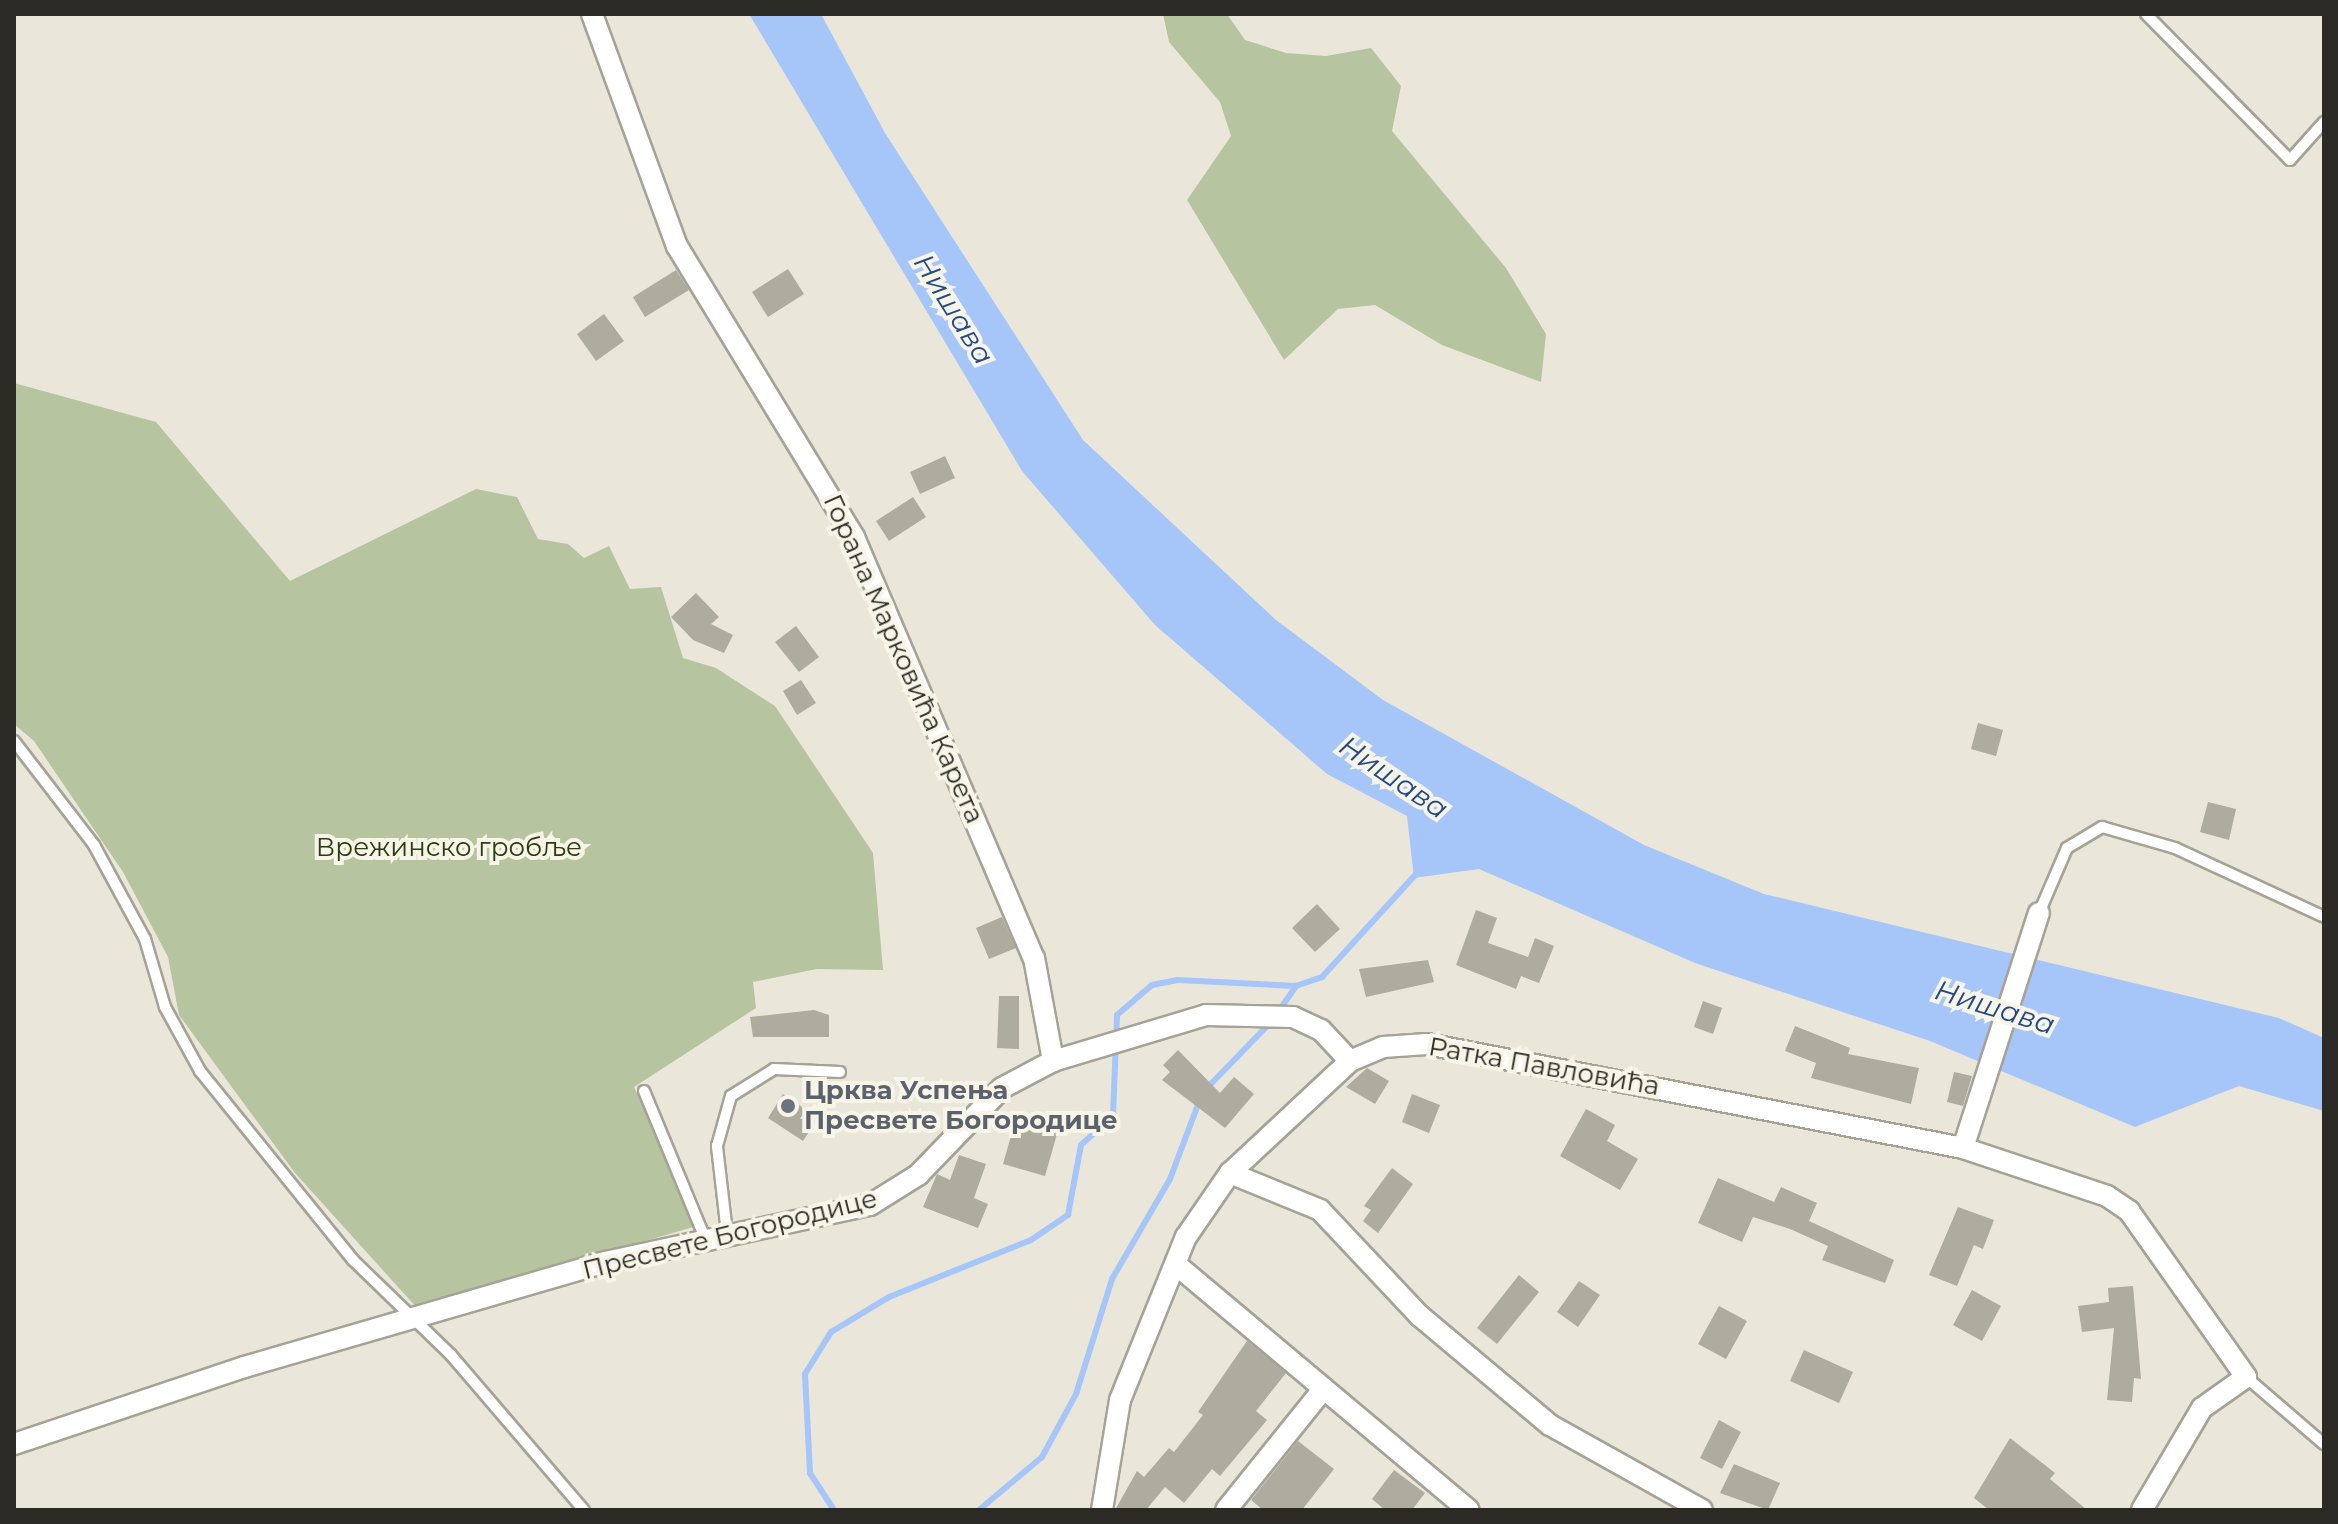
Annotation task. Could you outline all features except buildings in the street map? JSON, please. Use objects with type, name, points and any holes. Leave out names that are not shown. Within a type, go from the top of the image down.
[{"type":"street","name":"Горана Марковића Карета","points":[[592,14],[677,246],[854,537],[1034,958],[1053,1061]]},
{"type":"street","points":[[1963,1148],[2039,913]]},
{"type":"street","name":"Пресвете Богородице","points":[[14,1444],[412,1318],[705,1238],[889,1196],[1002,1088],[1053,1061],[1118,1045],[1206,1015],[1276,1014],[1321,1030],[1350,1061]]},
{"type":"street","name":"Ратка Павловића","points":[[1102,1510],[1120,1400],[1179,1267],[1186,1237],[1230,1173],[1350,1061],[1383,1047],[1427,1044],[1963,1148],[2107,1196],[2129,1211],[2246,1377]]},
{"type":"street","points":[[1230,1173],[1320,1210],[1420,1316],[1550,1425],[1702,1510]]},
{"type":"street","points":[[1179,1267],[1469,1510]]},
{"type":"street","points":[[2142,1510],[2202,1408],[2246,1377]]},
{"type":"street","points":[[1226,1510],[1324,1388]]},
{"type":"lane","points":[[2146,14],[2290,160],[2324,122]]},
{"type":"lane","points":[[14,741],[94,845],[145,939],[165,1007],[200,1071],[353,1260],[412,1318],[584,1510]]},
{"type":"lane","points":[[2039,913],[2067,848],[2102,827],[2175,848],[2324,917]]},
{"type":"lane","points":[[727,1233],[717,1146],[731,1096],[774,1069],[840,1072]]},
{"type":"lane","points":[[644,1091],[705,1238]]},
{"type":"lane","points":[[2246,1377],[2324,1444]]},
{"type":"green space","points":[[1163,14],[1227,14],[1245,40],[1286,53],[1326,56],[1371,48],[1401,86],[1392,131],[1506,268],[1546,334],[1541,382],[1442,345],[1375,305],[1338,309],[1284,360],[1187,200],[1231,136],[1220,102],[1169,42]]},
{"type":"green space","name":"Врежинско гробље","points":[[14,383],[156,422],[290,581],[476,489],[517,497],[538,539],[568,544],[584,558],[609,546],[630,589],[661,587],[683,658],[716,668],[775,706],[873,853],[883,970],[817,969],[753,982],[756,1008],[634,1087],[700,1225],[417,1308],[295,1173],[179,1015],[168,957],[123,872],[34,741],[14,724]]},
{"type":"water","name":"Нишава","points":[[749,14],[821,14],[885,133],[1083,440],[1276,620],[1383,700],[1644,845],[1764,894],[2279,1018],[2324,1038],[2324,1111],[2239,1086],[2135,1127],[1930,1041],[1695,963],[1479,869],[1414,878],[1407,816],[1327,774],[1155,625],[1022,471]]},
{"type":"waterway","points":[[834,1510],[810,1473],[805,1374],[831,1332],[889,1297],[1031,1240],[1068,1215],[1081,1145],[1113,1116],[1117,1015],[1152,985],[1178,980],[1296,986],[1322,977],[1418,872]]},
{"type":"waterway","points":[[1278,1012],[1296,986]]},
{"type":"waterway","points":[[1206,1089],[1272,1021]]},
{"type":"waterway","points":[[979,1510],[1042,1457],[1076,1394],[1112,1279],[1170,1179],[1200,1099]]},
{"type":"place","name":"Црква Успења Пресвете Богородице","points":[[788,1106]]}]
